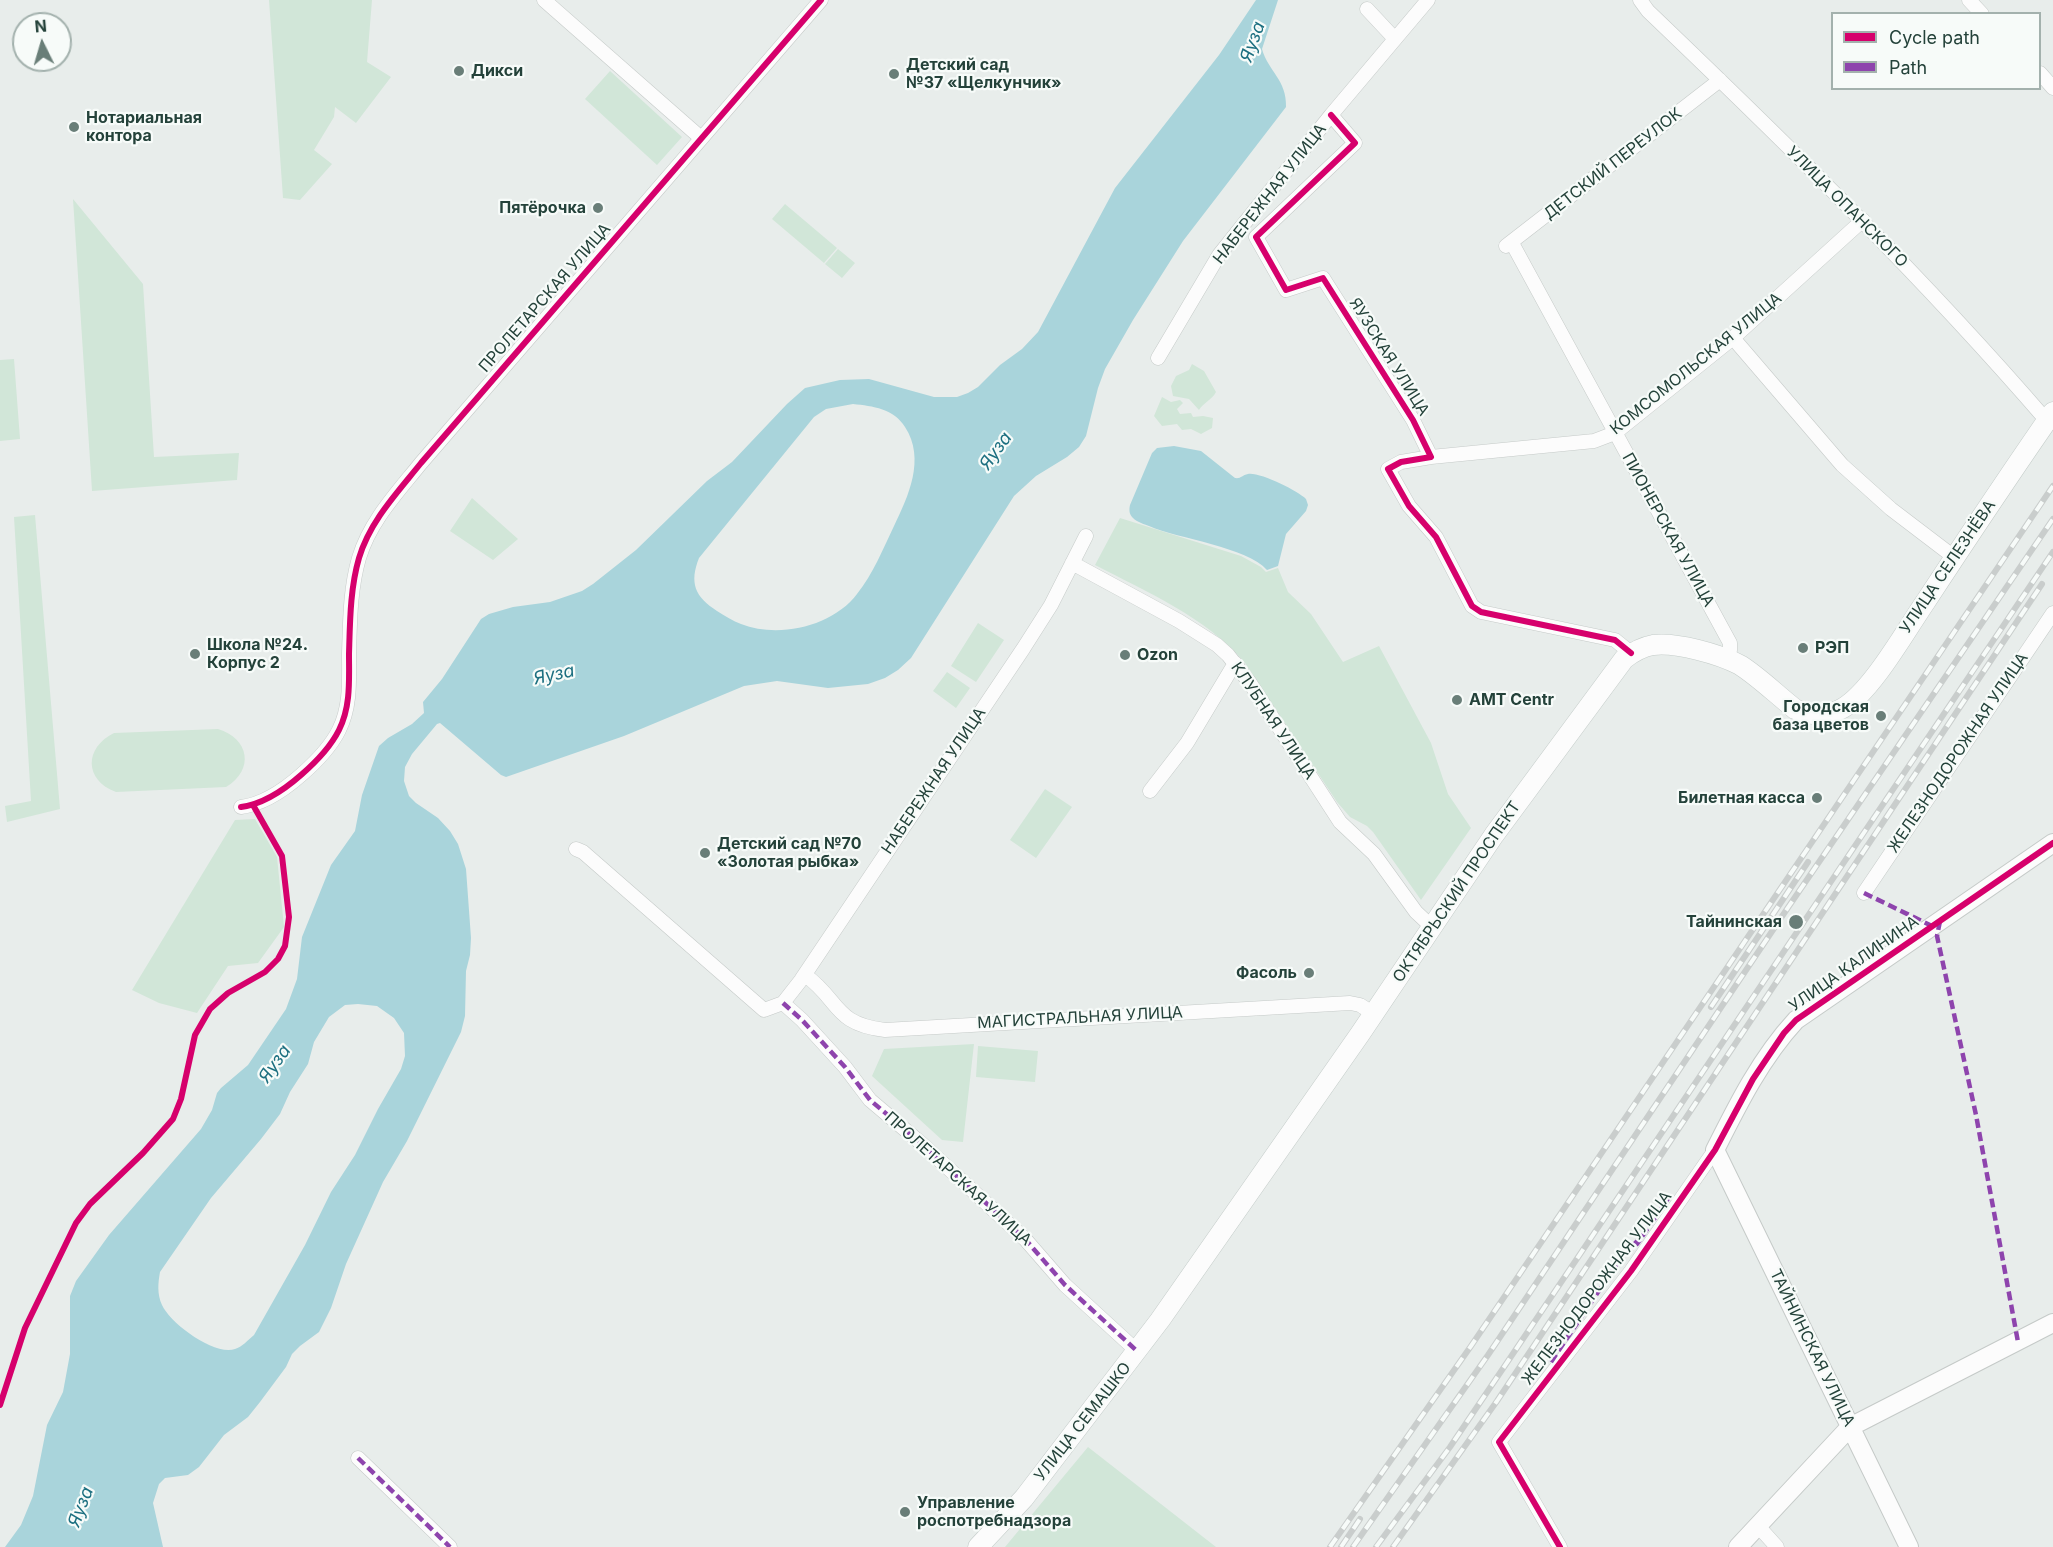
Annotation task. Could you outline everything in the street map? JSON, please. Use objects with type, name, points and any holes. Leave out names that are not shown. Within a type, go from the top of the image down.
[{"type":"main road","name":"УЛИЦА СЕЛЕЗНЁВА","points":[[1727,660],[1743,667],[1795,709],[1809,714],[1834,712],[1852,702],[1868,684],[2050,416]]},
{"type":"main road","points":[[1631,653],[1653,645],[1663,645],[1686,648],[1727,660]]},
{"type":"main road","name":"ОКТЯБРЬСКИЙ ПРОСПЕКТ","points":[[1160,1320],[1374,1014],[1494,835],[1607,679],[1631,653]]},
{"type":"main road","name":"УЛИЦА СЕМАШКО","points":[[978,1547],[1024,1498],[1160,1320]]},
{"type":"street","points":[[544,0],[701,138]]},
{"type":"street","name":"ПРОЛЕТАРСКАЯ УЛИЦА","points":[[241,807],[265,800],[281,790],[313,765],[333,741],[343,720],[348,700],[351,596],[359,558],[374,525],[386,506],[820,0]]},
{"type":"street","name":"НАБЕРЕЖНАЯ УЛИЦА","points":[[1158,357],[1219,255],[1331,115],[1428,0]]},
{"type":"street","name":"УЛИЦА ОПАНСКОГО","points":[[1640,0],[1648,11],[1863,220],[2050,416]]},
{"type":"street","points":[[1969,0],[1981,12]]},
{"type":"street","points":[[1366,9],[1395,39]]},
{"type":"street","points":[[2041,75],[2053,88]]},
{"type":"street","name":"ДЕТСКИЙ ПЕРЕУЛОК","points":[[1509,245],[1720,80]]},
{"type":"street","name":"ЯУЗСКАЯ УЛИЦА","points":[[1331,115],[1355,143],[1256,237],[1286,290],[1323,278],[1413,420],[1431,457]]},
{"type":"street","name":"КОМСОМОЛЬСКАЯ УЛИЦА","points":[[1431,457],[1594,441],[1615,433],[1733,338],[1863,220]]},
{"type":"street","name":"ПИОНЕРСКАЯ УЛИЦА","points":[[1509,245],[1730,643],[1731,650],[1727,660]]},
{"type":"street","points":[[1733,338],[1842,465],[1892,509],[1954,558]]},
{"type":"street","points":[[1431,457],[1401,462],[1388,469],[1409,506],[1436,537],[1476,610],[1615,640],[1631,653]]},
{"type":"street","name":"НАБЕРЕЖНАЯ УЛИЦА","points":[[783,1003],[805,975],[1023,649],[1051,605],[1086,536]]},
{"type":"street","name":"КЛУБНАЯ УЛИЦА","points":[[1072,563],[1179,621],[1217,645],[1235,663],[1340,822],[1374,854],[1416,912],[1432,927]]},
{"type":"street","name":"ЖЕЛЕЗНОДОРОЖНАЯ УЛИЦА","points":[[1864,893],[2053,613]]},
{"type":"street","points":[[1150,791],[1187,743],[1235,663]]},
{"type":"street","name":"УЛИЦА КАЛИНИНА","points":[[1715,1150],[1753,1079],[1779,1039],[1796,1020],[2053,843]]},
{"type":"street","points":[[576,849],[583,852],[764,1010],[783,1003]]},
{"type":"street","name":"МАГИСТРАЛЬНАЯ УЛИЦА","points":[[805,975],[824,990],[844,1017],[863,1026],[885,1030],[1350,1003],[1360,1005],[1374,1014]]},
{"type":"street","name":"ПРОЛЕТАРСКАЯ УЛИЦА","points":[[783,1003],[845,1067],[870,1100],[1025,1239],[1065,1285],[1137,1351]]},
{"type":"street","name":"ЖЕЛЕЗНОДОРОЖНАЯ УЛИЦА","points":[[1560,1547],[1499,1442],[1630,1271],[1715,1150]]},
{"type":"street","name":"ТАЙНИНСКАЯ УЛИЦА","points":[[1715,1150],[1909,1547]]},
{"type":"street","points":[[1738,1547],[1850,1427],[2053,1323]]},
{"type":"street","points":[[358,1458],[450,1547]]},
{"type":"street","points":[[1758,1526],[1777,1547]]},
{"type":"green space","points":[[269,0],[372,0],[367,62],[391,77],[356,123],[335,107],[334,117],[314,150],[332,164],[300,200],[283,198]]},
{"type":"green space","points":[[610,71],[682,137],[657,165],[585,99]]},
{"type":"green space","points":[[73,199],[143,284],[154,457],[239,453],[237,480],[92,491]]},
{"type":"green space","points":[[785,204],[837,248],[824,263],[772,219]]},
{"type":"green space","points":[[838,249],[855,263],[842,278],[825,264]]},
{"type":"green space","points":[[14,359],[20,439],[0,441],[0,360]]},
{"type":"green space","points":[[1192,364],[1204,371],[1216,392],[1199,410],[1189,399],[1173,396],[1171,386],[1176,376],[1189,370]]},
{"type":"green space","points":[[1162,397],[1171,402],[1180,400],[1183,403],[1177,409],[1180,414],[1191,413],[1193,417],[1213,418],[1212,428],[1201,434],[1191,429],[1182,430],[1177,424],[1162,426],[1154,416]]},
{"type":"green space","points":[[472,498],[518,539],[493,560],[450,531]]},
{"type":"green space","points":[[35,515],[60,809],[7,822],[5,806],[31,801],[14,517]]},
{"type":"green space","points":[[1120,518],[1241,556],[1266,572],[1278,568],[1288,592],[1311,614],[1343,662],[1379,646],[1431,743],[1448,794],[1471,828],[1421,900],[1373,832],[1350,817],[1337,802],[1245,663],[1212,632],[1194,619],[1095,565]]},
{"type":"green space","points":[[978,623],[1004,640],[976,682],[951,666]]},
{"type":"green space","points":[[947,672],[970,688],[956,708],[933,691]]},
{"type":"green space","points":[[218,729],[236,739],[245,755],[241,772],[226,787],[116,792],[105,787],[93,772],[93,755],[97,747],[114,733]]},
{"type":"green space","points":[[1045,789],[1072,807],[1036,858],[1010,840]]},
{"type":"green space","points":[[255,819],[277,857],[284,927],[258,963],[228,966],[197,1013],[159,1003],[132,990],[235,820]]},
{"type":"green space","points":[[974,1044],[963,1142],[942,1140],[872,1076],[884,1049]]},
{"type":"green space","points":[[978,1046],[1038,1051],[1035,1082],[976,1077]]},
{"type":"green space","points":[[1088,1447],[1216,1547],[1005,1547]]},
{"type":"water","name":"Яуза","points":[[1256,0],[1278,0],[1262,49],[1284,90],[1286,107],[1183,241],[1133,320],[1105,369],[1086,436],[1079,447],[1036,476],[1014,496],[911,658],[898,670],[868,684],[828,688],[777,681],[744,686],[624,736],[506,777],[440,723],[412,754],[405,767],[404,781],[409,796],[438,818],[450,831],[458,844],[466,869],[471,938],[466,971],[465,1016],[461,1032],[407,1141],[383,1182],[346,1264],[331,1308],[319,1332],[292,1354],[286,1367],[248,1417],[224,1435],[199,1467],[188,1475],[165,1478],[159,1484],[153,1503],[163,1547],[5,1547],[21,1525],[33,1496],[47,1425],[63,1392],[70,1354],[70,1296],[76,1281],[109,1235],[201,1129],[212,1110],[217,1093],[248,1065],[286,1009],[297,979],[302,937],[331,865],[355,831],[362,795],[379,746],[424,713],[423,702],[442,679],[481,619],[489,614],[513,607],[550,602],[582,591],[593,584],[636,550],[707,481],[732,462],[805,388],[840,380],[869,379],[934,397],[957,397],[978,387],[1038,332],[1115,188],[1219,55]],"holes":[[[853,404],[875,407],[895,416],[905,427],[914,452],[913,478],[905,503],[863,586],[847,605],[834,614],[820,622],[788,630],[756,628],[738,623],[717,611],[699,595],[696,589],[694,575],[699,558],[814,417],[826,409]],[[345,1005],[377,1006],[394,1018],[404,1033],[405,1056],[401,1069],[254,1335],[235,1349],[216,1348],[183,1329],[167,1312],[159,1297],[160,1272],[211,1198],[280,1114],[290,1092],[308,1064],[314,1042],[329,1017]]]},
{"type":"water","points":[[1174,446],[1201,451],[1235,478],[1248,474],[1261,476],[1287,487],[1306,499],[1308,505],[1306,511],[1286,534],[1278,566],[1267,570],[1257,562],[1229,549],[1162,531],[1139,522],[1132,516],[1130,505],[1152,453],[1157,448]]},
{"type":"railway","points":[[1330,1547],[1471,1346],[2053,486]]},
{"type":"railway","points":[[1353,1547],[1488,1355],[1789,906],[2053,519]]},
{"type":"railway","points":[[1376,1547],[1450,1447],[2053,552]]},
{"type":"railway","points":[[1393,1547],[1497,1401],[2042,584]]},
{"type":"railway","points":[[1711,1007],[1808,862]]},
{"type":"railway","points":[[1341,1547],[1360,1519]]},
{"type":"marked path","points":[[1864,893],[1933,928]]},
{"type":"marked path","points":[[1940,921],[1937,936],[1976,1115],[2018,1342]]},
{"type":"marked path","points":[[783,1003],[802,1020],[845,1067],[870,1100],[922,1144],[1025,1239],[1065,1285],[1137,1351]]},
{"type":"marked path","points":[[1551,1362],[1633,1240],[1637,1244],[1669,1197],[1665,1194]]},
{"type":"marked path","points":[[358,1458],[450,1547]]},
{"type":"cycle path","points":[[241,807],[266,800],[288,786],[322,754],[339,730],[346,712],[350,618],[356,570],[370,532],[385,508],[421,463],[821,0]]},
{"type":"cycle path","points":[[1331,115],[1355,143],[1256,237],[1286,290],[1323,278],[1413,420],[1431,457],[1401,462],[1388,469],[1409,506],[1436,537],[1472,606],[1481,612],[1615,640],[1631,653]]},
{"type":"cycle path","points":[[0,1405],[25,1328],[76,1223],[90,1204],[143,1153],[173,1119],[181,1099],[195,1035],[210,1009],[228,993],[265,972],[278,959],[285,946],[289,917],[282,856],[253,805]]},
{"type":"cycle path","points":[[1560,1547],[1499,1442],[1631,1271],[1715,1150],[1753,1079],[1784,1033],[1796,1020],[2053,843]]},
{"type":"place","name":"Дикси","points":[[459,71]]},
{"type":"place","name":"Детский сад №37 «Щелкунчик»","points":[[894,74]]},
{"type":"place","name":"Нотариальная контора","points":[[74,127]]},
{"type":"place","name":"Пятёрочка","points":[[598,208]]},
{"type":"place","name":"РЭП","points":[[1803,648]]},
{"type":"place","name":"Школа №24. Корпус 2","points":[[195,654]]},
{"type":"place","name":"Ozon","points":[[1125,655]]},
{"type":"place","name":"AMT Centr","points":[[1457,700]]},
{"type":"place","name":"Городская база цветов","points":[[1881,716]]},
{"type":"place","name":"Билетная касса","points":[[1817,798]]},
{"type":"place","name":"Детский сад №70 «Золотая рыбка»","points":[[705,853]]},
{"type":"place","name":"Тайнинская","points":[[1796,922]]},
{"type":"place","name":"Фасоль","points":[[1309,973]]},
{"type":"place","name":"Управление роспотребнадзора","points":[[905,1512]]}]
